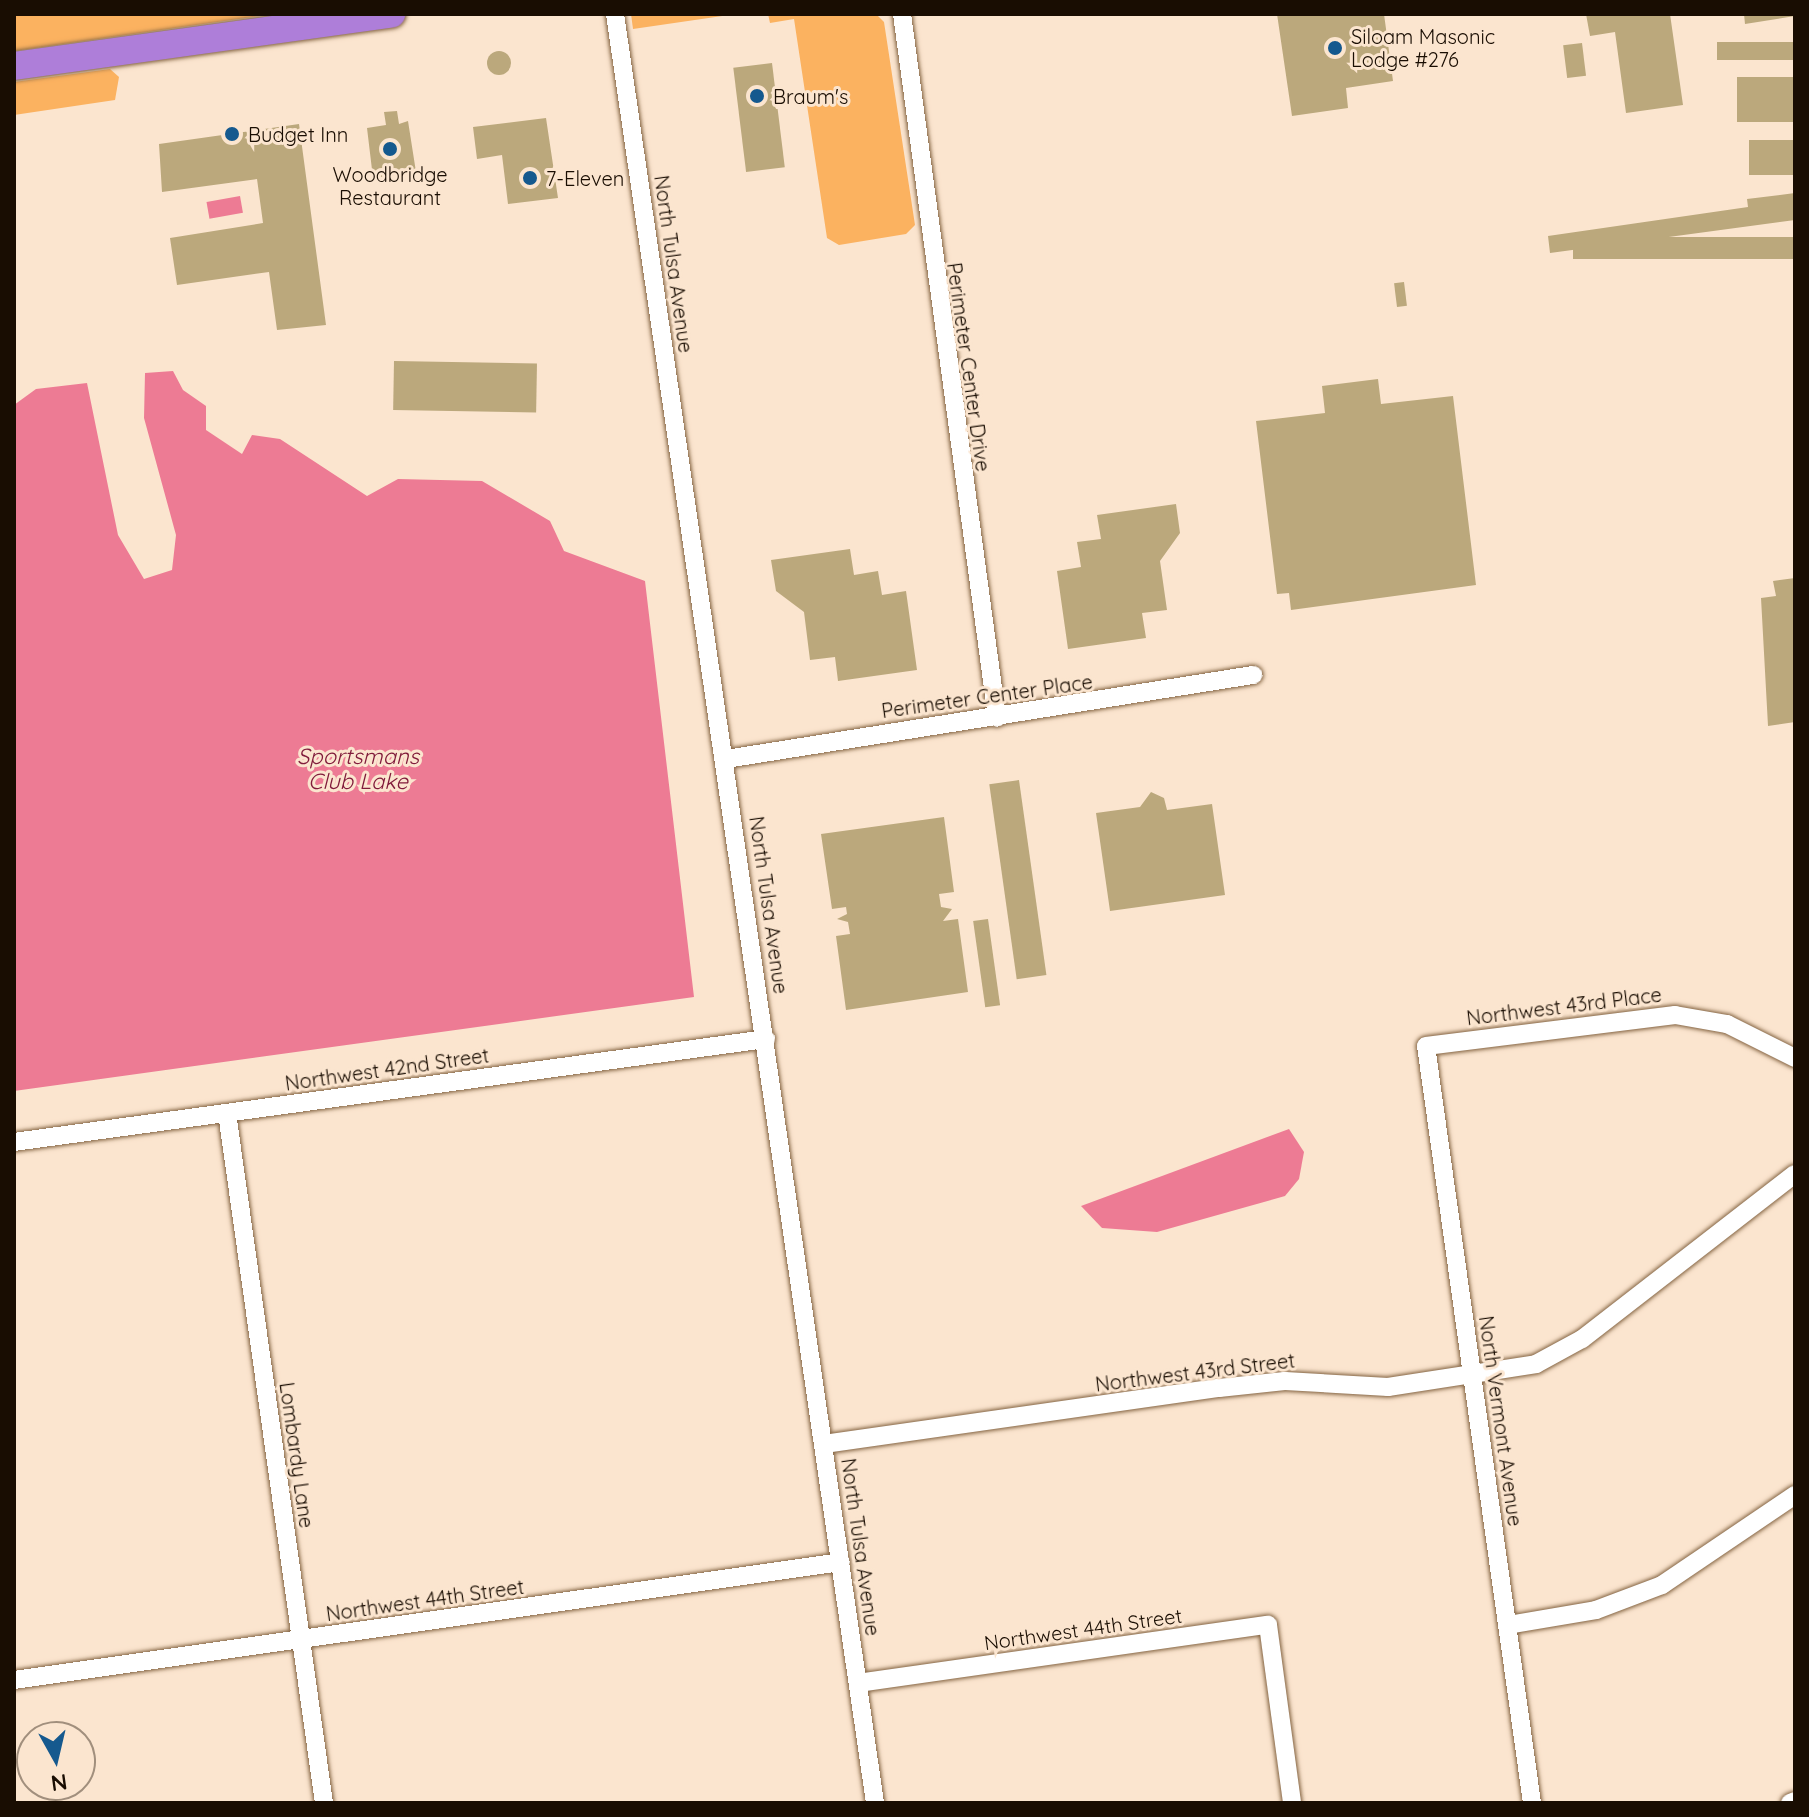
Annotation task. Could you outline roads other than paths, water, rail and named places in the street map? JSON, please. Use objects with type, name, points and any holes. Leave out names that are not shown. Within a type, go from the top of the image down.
[{"type":"highway","points":[[14,66],[391,14]]},
{"type":"street","name":"North Tulsa Avenue","points":[[615,14],[726,759],[875,1803]]},
{"type":"street","name":"Perimeter Center Drive","points":[[897,17],[997,718]]},
{"type":"street","name":"Perimeter Center Place","points":[[726,759],[1253,675]]},
{"type":"street","name":"Northwest 43rd Place","points":[[1426,1046],[1675,1015],[1727,1024],[1795,1058]]},
{"type":"street","name":"Northwest 42nd Street","points":[[14,1142],[766,1039]]},
{"type":"street","name":"North Vermont Avenue","points":[[1426,1046],[1532,1803]]},
{"type":"street","name":"Lombardy Lane","points":[[227,1113],[324,1803]]},
{"type":"street","name":"Northwest 43rd Street","points":[[824,1444],[1285,1381],[1388,1387],[1472,1375],[1565,1351],[1795,1174]]},
{"type":"street","points":[[1508,1625],[1596,1610],[1662,1585],[1795,1495]]},
{"type":"street","name":"Northwest 44th Street","points":[[14,1680],[841,1562]]},
{"type":"street","name":"Northwest 44th Street","points":[[858,1683],[1268,1625],[1292,1803]]},
{"type":"water","points":[[240,196],[243,213],[209,219],[207,202]]},
{"type":"water","name":"Sportsmans Club Lake","points":[[173,371],[183,390],[206,406],[206,430],[242,454],[252,435],[280,439],[367,496],[398,479],[482,481],[550,521],[564,551],[645,581],[694,997],[14,1091],[14,405],[36,389],[87,383],[118,535],[144,579],[172,570],[176,535],[144,418],[145,373]]},
{"type":"water","points":[[1289,1129],[1304,1152],[1299,1179],[1285,1196],[1157,1232],[1102,1228],[1081,1206]]},
{"type":"place","name":"Siloam Masonic Lodge #276","points":[[1335,48]]},
{"type":"place","name":"Braum's","points":[[757,96]]},
{"type":"place","name":"Budget Inn","points":[[232,134]]},
{"type":"place","name":"Woodbridge Restaurant","points":[[390,149]]},
{"type":"place","name":"7-Eleven","points":[[530,178]]}]
